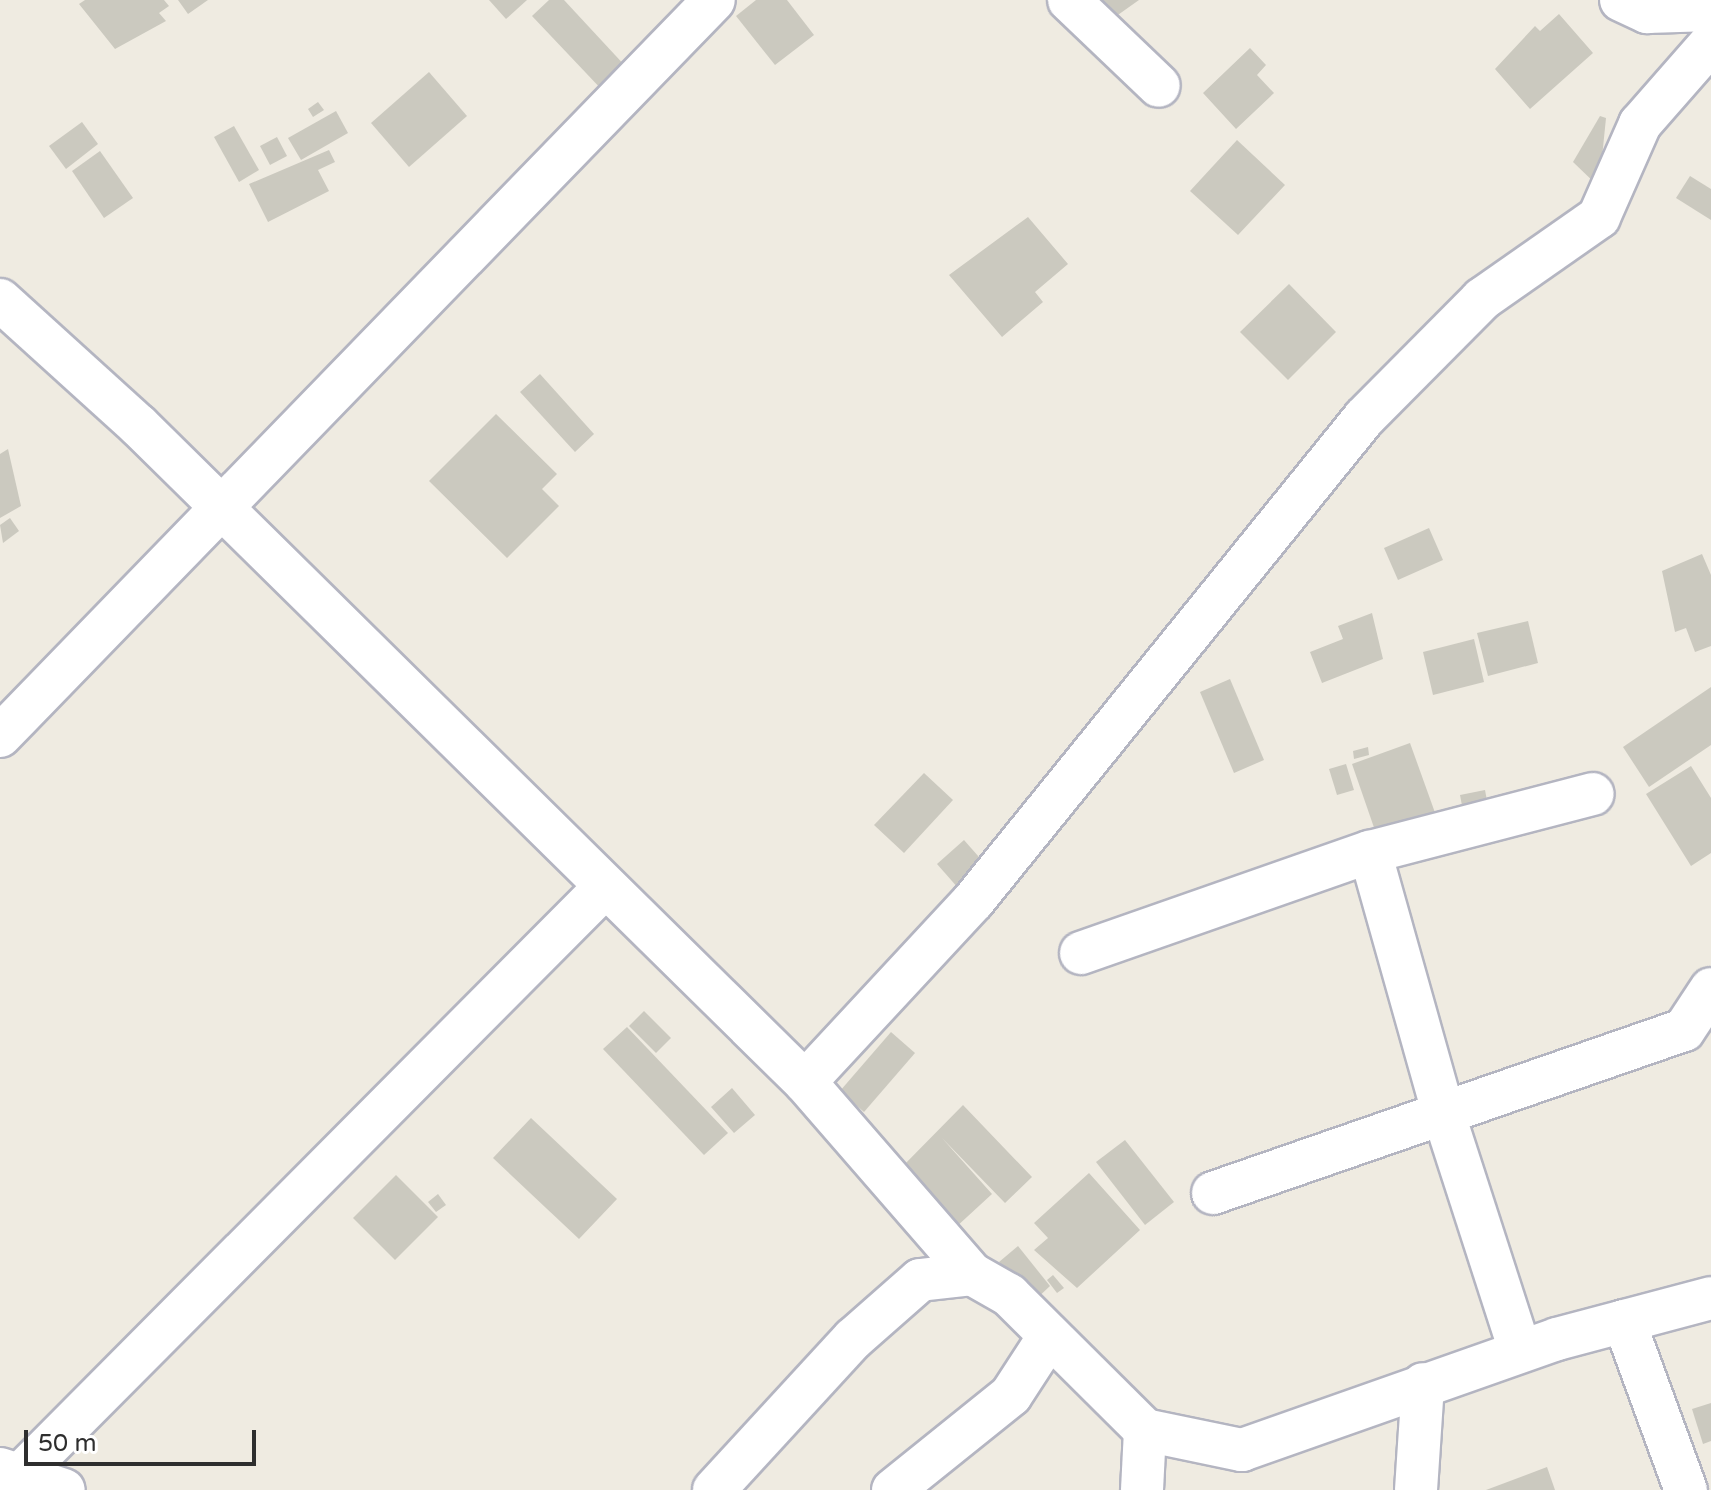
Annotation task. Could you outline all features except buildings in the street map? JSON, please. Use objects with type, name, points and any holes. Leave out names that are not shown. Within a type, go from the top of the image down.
[{"type":"street","points":[[0,736],[218,504],[714,0]]},
{"type":"street","points":[[1069,0],[1159,86]]},
{"type":"street","points":[[1621,0],[1647,12],[1711,10]]},
{"type":"street","points":[[805,1082],[974,900],[1364,418],[1482,299],[1599,217],[1640,124],[1711,43]]},
{"type":"street","points":[[0,300],[218,504],[604,888],[805,1082],[972,1274],[1009,1295],[1048,1338],[1145,1430],[1242,1450],[1520,1351],[1711,1298]]},
{"type":"street","points":[[1081,953],[1370,852],[1593,794]]},
{"type":"street","points":[[1370,852],[1443,1112],[1520,1351]]},
{"type":"street","points":[[64,1490],[10,1472],[604,888]]},
{"type":"street","points":[[1213,1193],[1684,1030],[1711,989]]},
{"type":"street","points":[[714,1490],[853,1339],[920,1280],[972,1274]]},
{"type":"street","points":[[1624,1321],[1686,1490]]},
{"type":"street","points":[[893,1490],[1011,1395],[1048,1338]]},
{"type":"street","points":[[1416,1490],[1423,1384]]},
{"type":"street","points":[[1142,1490],[1145,1430]]}]
